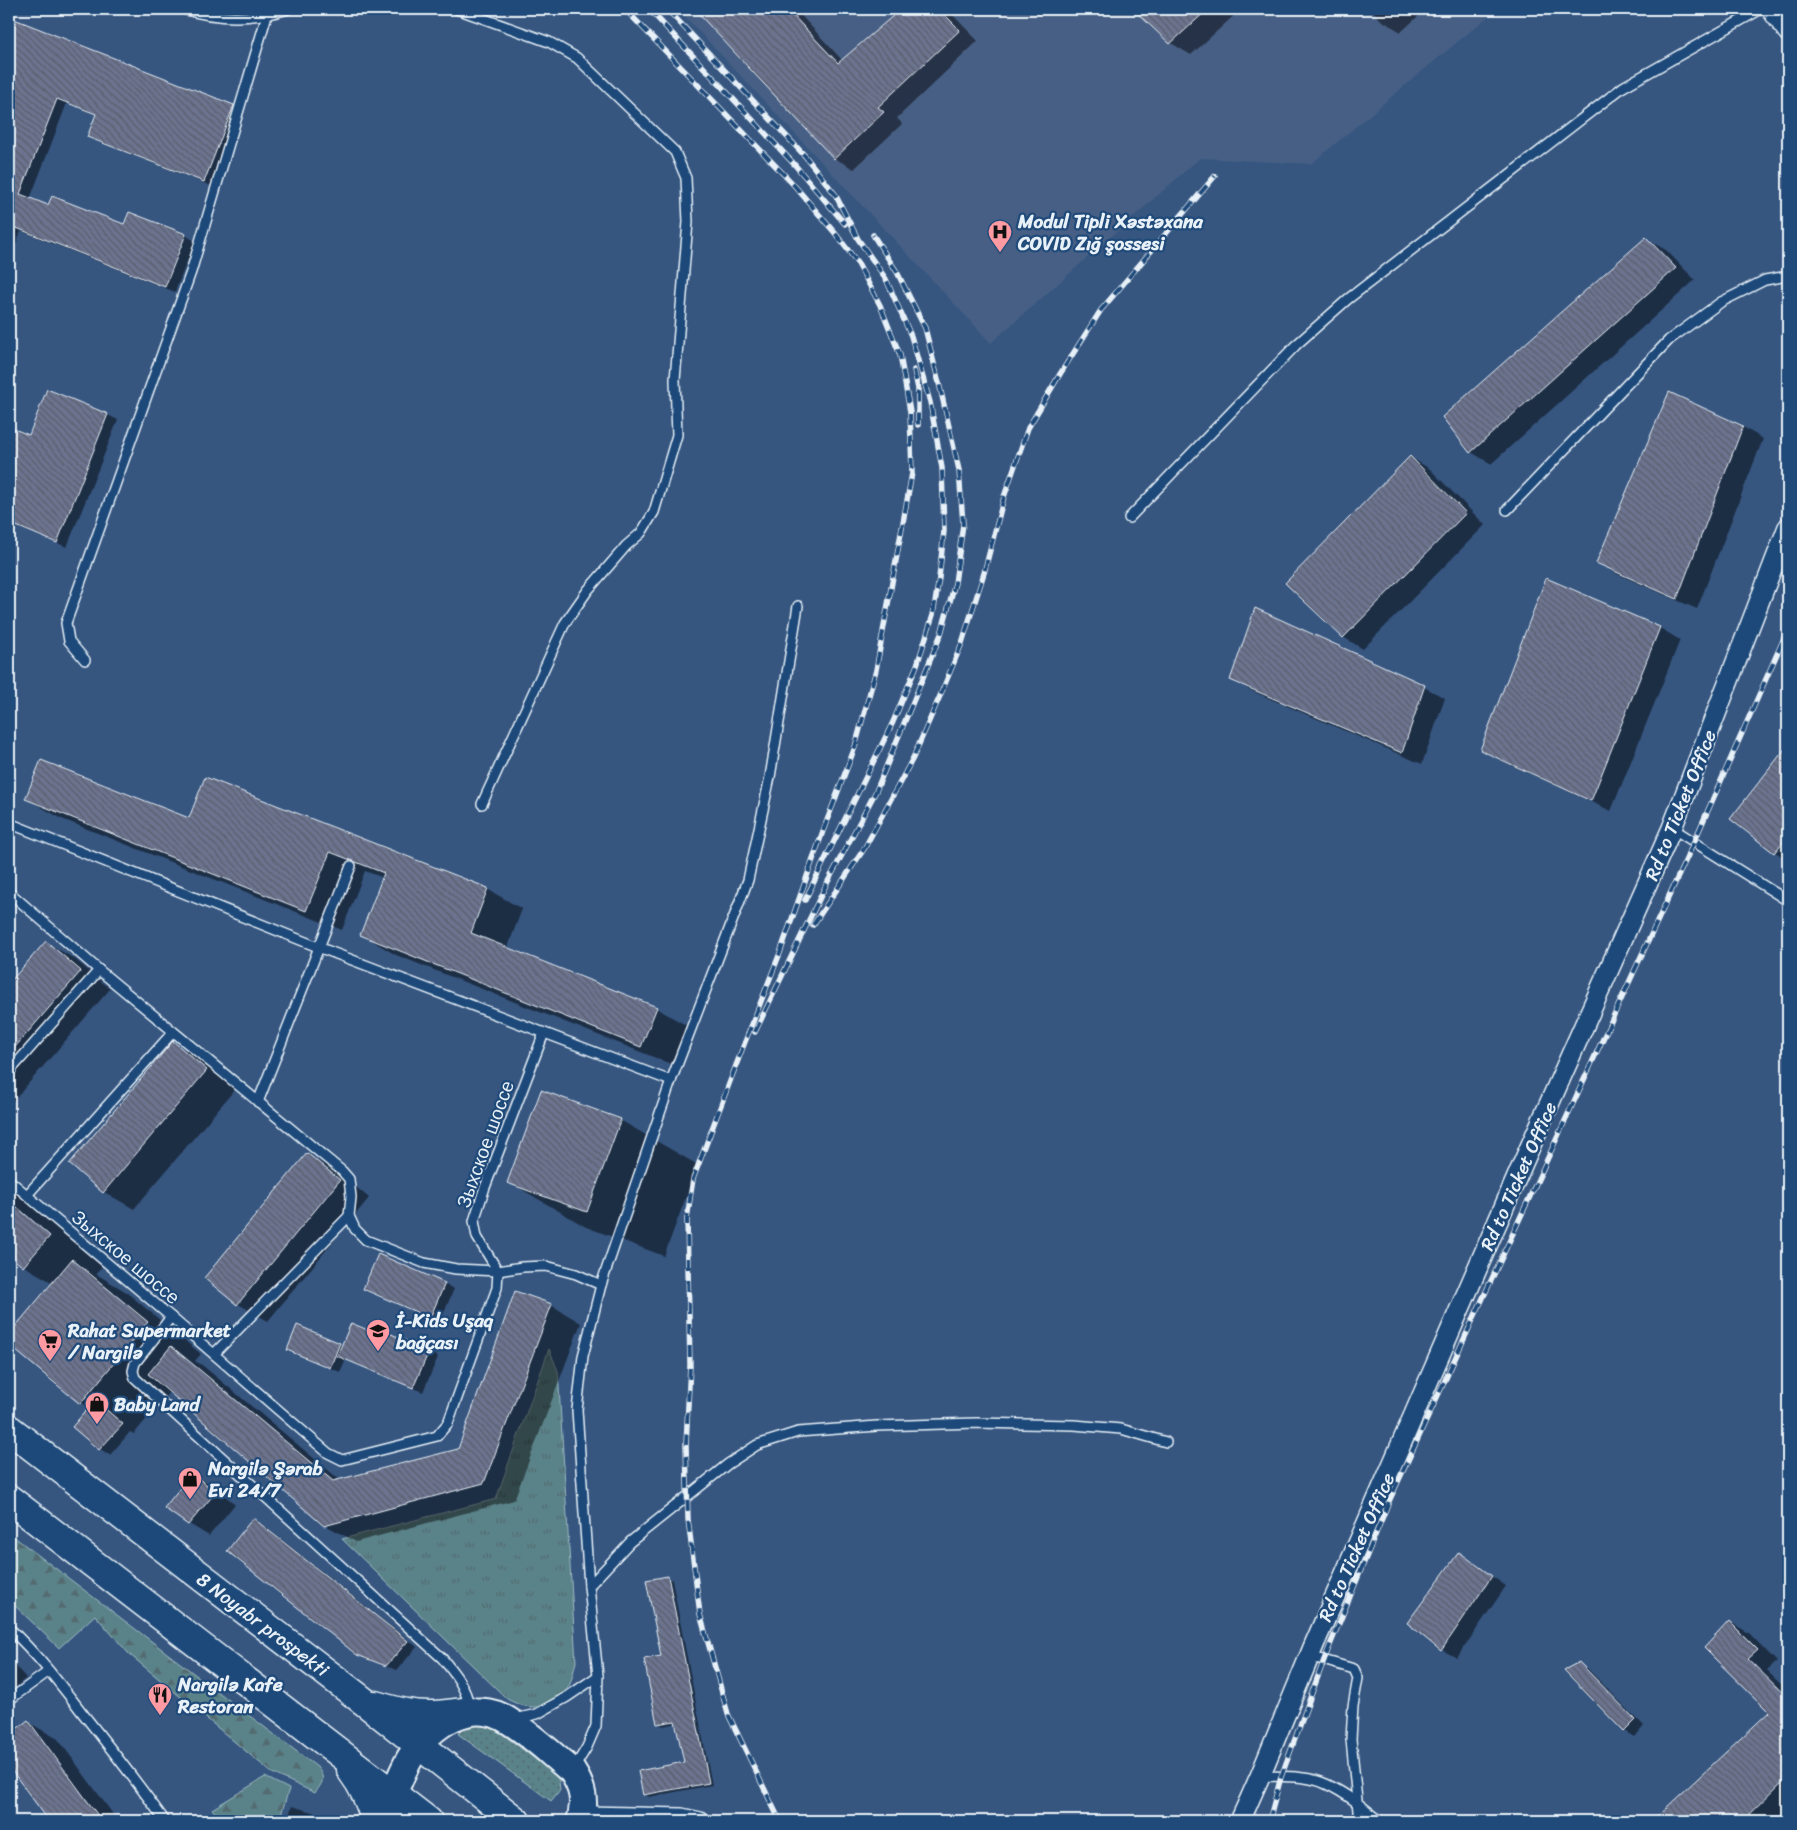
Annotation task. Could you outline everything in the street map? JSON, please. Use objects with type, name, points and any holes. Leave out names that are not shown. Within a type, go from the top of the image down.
[{"type":"highway","name":"8 Noyabr prospekti","points":[[9,1430],[366,1703],[516,1821]]},
{"type":"highway","points":[[9,1499],[428,1821]]},
{"type":"highway","points":[[366,1703],[414,1714],[439,1715],[470,1711]]},
{"type":"highway","points":[[336,1752],[360,1781],[367,1795],[375,1821]]},
{"type":"main road","points":[[384,1821],[393,1795],[410,1758],[420,1745],[436,1728],[446,1721],[470,1711],[487,1711],[509,1720],[572,1771],[582,1790],[584,1801],[583,1818]]},
{"type":"street","points":[[1771,9],[1788,32]]},
{"type":"street","name":"Rd to Ticket Office","points":[[1240,1821],[1309,1656],[1526,1156],[1672,828],[1788,528]]},
{"type":"lane","points":[[183,9],[238,18],[267,15],[288,9]]},
{"type":"lane","points":[[457,9],[549,42],[577,58],[674,152],[686,178],[688,222],[675,380],[677,435],[654,512],[641,533],[626,546],[588,590],[565,623],[482,804]]},
{"type":"lane","points":[[1129,518],[1296,345],[1348,298],[1623,87],[1761,9]]},
{"type":"lane","points":[[85,660],[69,642],[66,623],[191,272],[267,15]]},
{"type":"lane","points":[[1507,510],[1669,340],[1721,302],[1765,280],[1788,276]]},
{"type":"lane","points":[[572,1771],[596,1726],[598,1676],[589,1586],[577,1410],[583,1356],[601,1285],[671,1081],[748,880],[770,777],[798,606]]},
{"type":"lane","points":[[9,823],[318,946],[671,1081]]},
{"type":"lane","points":[[1672,828],[1788,901]]},
{"type":"lane","points":[[258,1102],[351,866]]},
{"type":"lane","points":[[9,892],[173,1032],[342,1171],[349,1179],[351,1196],[349,1216],[354,1229],[366,1240],[424,1263],[456,1269],[498,1271],[546,1266],[576,1274],[601,1285]]},
{"type":"lane","points":[[9,1072],[99,970]]},
{"type":"lane","points":[[27,1195],[173,1032]]},
{"type":"lane","name":"Зыхское шоссе","points":[[9,1180],[328,1453],[342,1460],[437,1436],[448,1423],[497,1288],[498,1271],[477,1237],[474,1221],[544,1033]]},
{"type":"lane","points":[[214,1354],[349,1216]]},
{"type":"lane","points":[[171,1317],[135,1363],[133,1371],[135,1378],[442,1658],[457,1676],[466,1692],[470,1711]]},
{"type":"lane","points":[[589,1586],[630,1542],[728,1464],[757,1445],[798,1432],[877,1426],[966,1424],[1074,1425],[1121,1429],[1166,1442]]},
{"type":"lane","points":[[9,1628],[27,1645],[49,1671],[137,1782],[165,1821]]},
{"type":"lane","points":[[1309,1656],[1354,1668],[1358,1678],[1353,1706],[1352,1740],[1359,1821]]},
{"type":"lane","points":[[9,1700],[49,1671]]},
{"type":"lane","points":[[509,1720],[537,1714],[568,1697],[598,1676]]},
{"type":"lane","points":[[1260,1776],[1303,1778],[1325,1783],[1357,1802],[1380,1821]]},
{"type":"lane","points":[[583,1818],[682,1813],[710,1821]]},
{"type":"shaded area","name":"Modul Tipli Xəstəxana COVID Zığ şossesi","points":[[678,9],[1497,9],[1311,164],[1200,158],[991,343]]},
{"type":"green space","points":[[549,1349],[558,1371],[576,1662],[571,1682],[563,1694],[544,1706],[532,1707],[507,1699],[342,1539],[496,1499]]},
{"type":"green space","points":[[9,1533],[317,1767],[322,1775],[322,1780],[315,1793],[272,1773],[129,1654],[95,1615],[59,1648],[9,1600]]},
{"type":"green space","points":[[485,1721],[555,1774],[559,1781],[560,1790],[551,1801],[458,1734],[469,1723]]},
{"type":"green space","points":[[265,1777],[289,1789],[279,1821],[222,1821],[212,1809]]},
{"type":"building","points":[[694,9],[787,9],[838,63],[901,9],[939,9],[960,30],[878,107],[884,112],[834,159]]},
{"type":"building","points":[[1133,9],[1208,9],[1170,44]]},
{"type":"building","points":[[9,17],[234,105],[204,182],[87,137],[96,114],[57,99],[20,194],[48,205],[52,196],[124,224],[129,212],[186,234],[165,287],[9,225]]},
{"type":"building","points":[[1646,237],[1676,268],[1470,453],[1442,417]]},
{"type":"building","points":[[47,389],[108,414],[57,543],[9,523],[9,427],[29,435]]},
{"type":"building","points":[[1669,392],[1743,426],[1677,599],[1596,563]]},
{"type":"building","points":[[1410,456],[1466,513],[1343,638],[1285,583]]},
{"type":"building","points":[[1546,578],[1660,627],[1591,801],[1480,750]]},
{"type":"building","points":[[1255,608],[1425,685],[1402,753],[1230,680]]},
{"type":"building","points":[[1788,745],[1788,836],[1774,853],[1730,819]]},
{"type":"building","points":[[41,760],[189,818],[205,777],[488,888],[471,933],[657,1007],[641,1047],[360,935],[384,873],[330,852],[306,911],[25,799]]},
{"type":"building","points":[[46,941],[81,971],[9,1054],[9,983]]},
{"type":"building","points":[[173,1041],[207,1070],[103,1193],[69,1164]]},
{"type":"building","points":[[541,1090],[621,1119],[587,1212],[507,1183]]},
{"type":"building","points":[[307,1153],[340,1180],[237,1305],[204,1278]]},
{"type":"building","points":[[9,1200],[50,1236],[23,1267],[9,1255]]},
{"type":"building","points":[[378,1254],[445,1283],[430,1318],[363,1289]]},
{"type":"building","points":[[72,1259],[148,1322],[80,1404],[9,1345],[9,1334]]},
{"type":"building","points":[[515,1291],[552,1304],[484,1483],[324,1526],[148,1374],[171,1346],[333,1481],[458,1449]]},
{"type":"building","points":[[351,1323],[387,1338],[389,1333],[429,1351],[413,1388],[337,1356]]},
{"type":"building","points":[[297,1325],[340,1343],[330,1368],[287,1350]]},
{"type":"building","name":"Baby Land","points":[[95,1400],[123,1424],[99,1450],[72,1427]]},
{"type":"building","name":"Nargilə Şərab Evi 24/7","points":[[192,1473],[216,1492],[188,1525],[164,1508]]},
{"type":"building","points":[[253,1518],[408,1641],[386,1666],[357,1655],[227,1551]]},
{"type":"building","points":[[1459,1552],[1492,1576],[1441,1651],[1407,1623]]},
{"type":"building","points":[[668,1576],[709,1783],[643,1795],[638,1771],[684,1762],[675,1721],[657,1724],[644,1659],[661,1656],[646,1580]]},
{"type":"building","points":[[1729,1621],[1758,1650],[1748,1659],[1788,1698],[1788,1777],[1743,1821],[1652,1821],[1769,1712],[1704,1648]]},
{"type":"building","points":[[1579,1662],[1636,1720],[1624,1732],[1564,1670]]},
{"type":"building","points":[[28,1720],[102,1821],[49,1821],[9,1767],[9,1735]]},
{"type":"railway","points":[[625,9],[793,184],[857,262],[880,305],[900,355],[910,412],[912,473],[876,670],[855,747],[780,953],[693,1179],[687,1219],[690,1365],[686,1445],[688,1519],[700,1614],[728,1714],[780,1821]]},
{"type":"railway","points":[[649,9],[794,164],[845,224]]},
{"type":"railway","points":[[667,9],[805,156],[835,194],[858,239],[886,279],[911,336],[930,402],[942,468],[944,531],[933,615],[917,665],[893,722],[805,900]]},
{"type":"railway","points":[[813,925],[864,849],[913,758],[940,696],[962,643],[984,573],[1004,497],[1028,428],[1101,310],[1215,176]]},
{"type":"railway","points":[[755,1032],[824,889],[876,791],[941,634],[955,583],[963,524],[959,470],[939,383],[925,328],[897,272],[873,235]]},
{"type":"railway","points":[[914,370],[918,389],[918,425]]},
{"type":"railway","points":[[1269,1821],[1281,1777],[1324,1660],[1390,1499],[1694,842],[1788,629]]},
{"type":"place","name":"Modul Tipli Xəstəxana COVID Zığ şossesi","points":[[1000,253]]},
{"type":"place","name":"İ-Kids Uşaq bağçası","points":[[378,1352]]},
{"type":"place","name":"Rahat Supermarket / Nargilə","points":[[50,1362]]},
{"type":"place","name":"Baby Land","points":[[97,1425]]},
{"type":"place","name":"Nargilə Şərab Evi 24/7","points":[[190,1500]]},
{"type":"place","name":"Nargilə Kafe Restoran","points":[[160,1716]]}]
